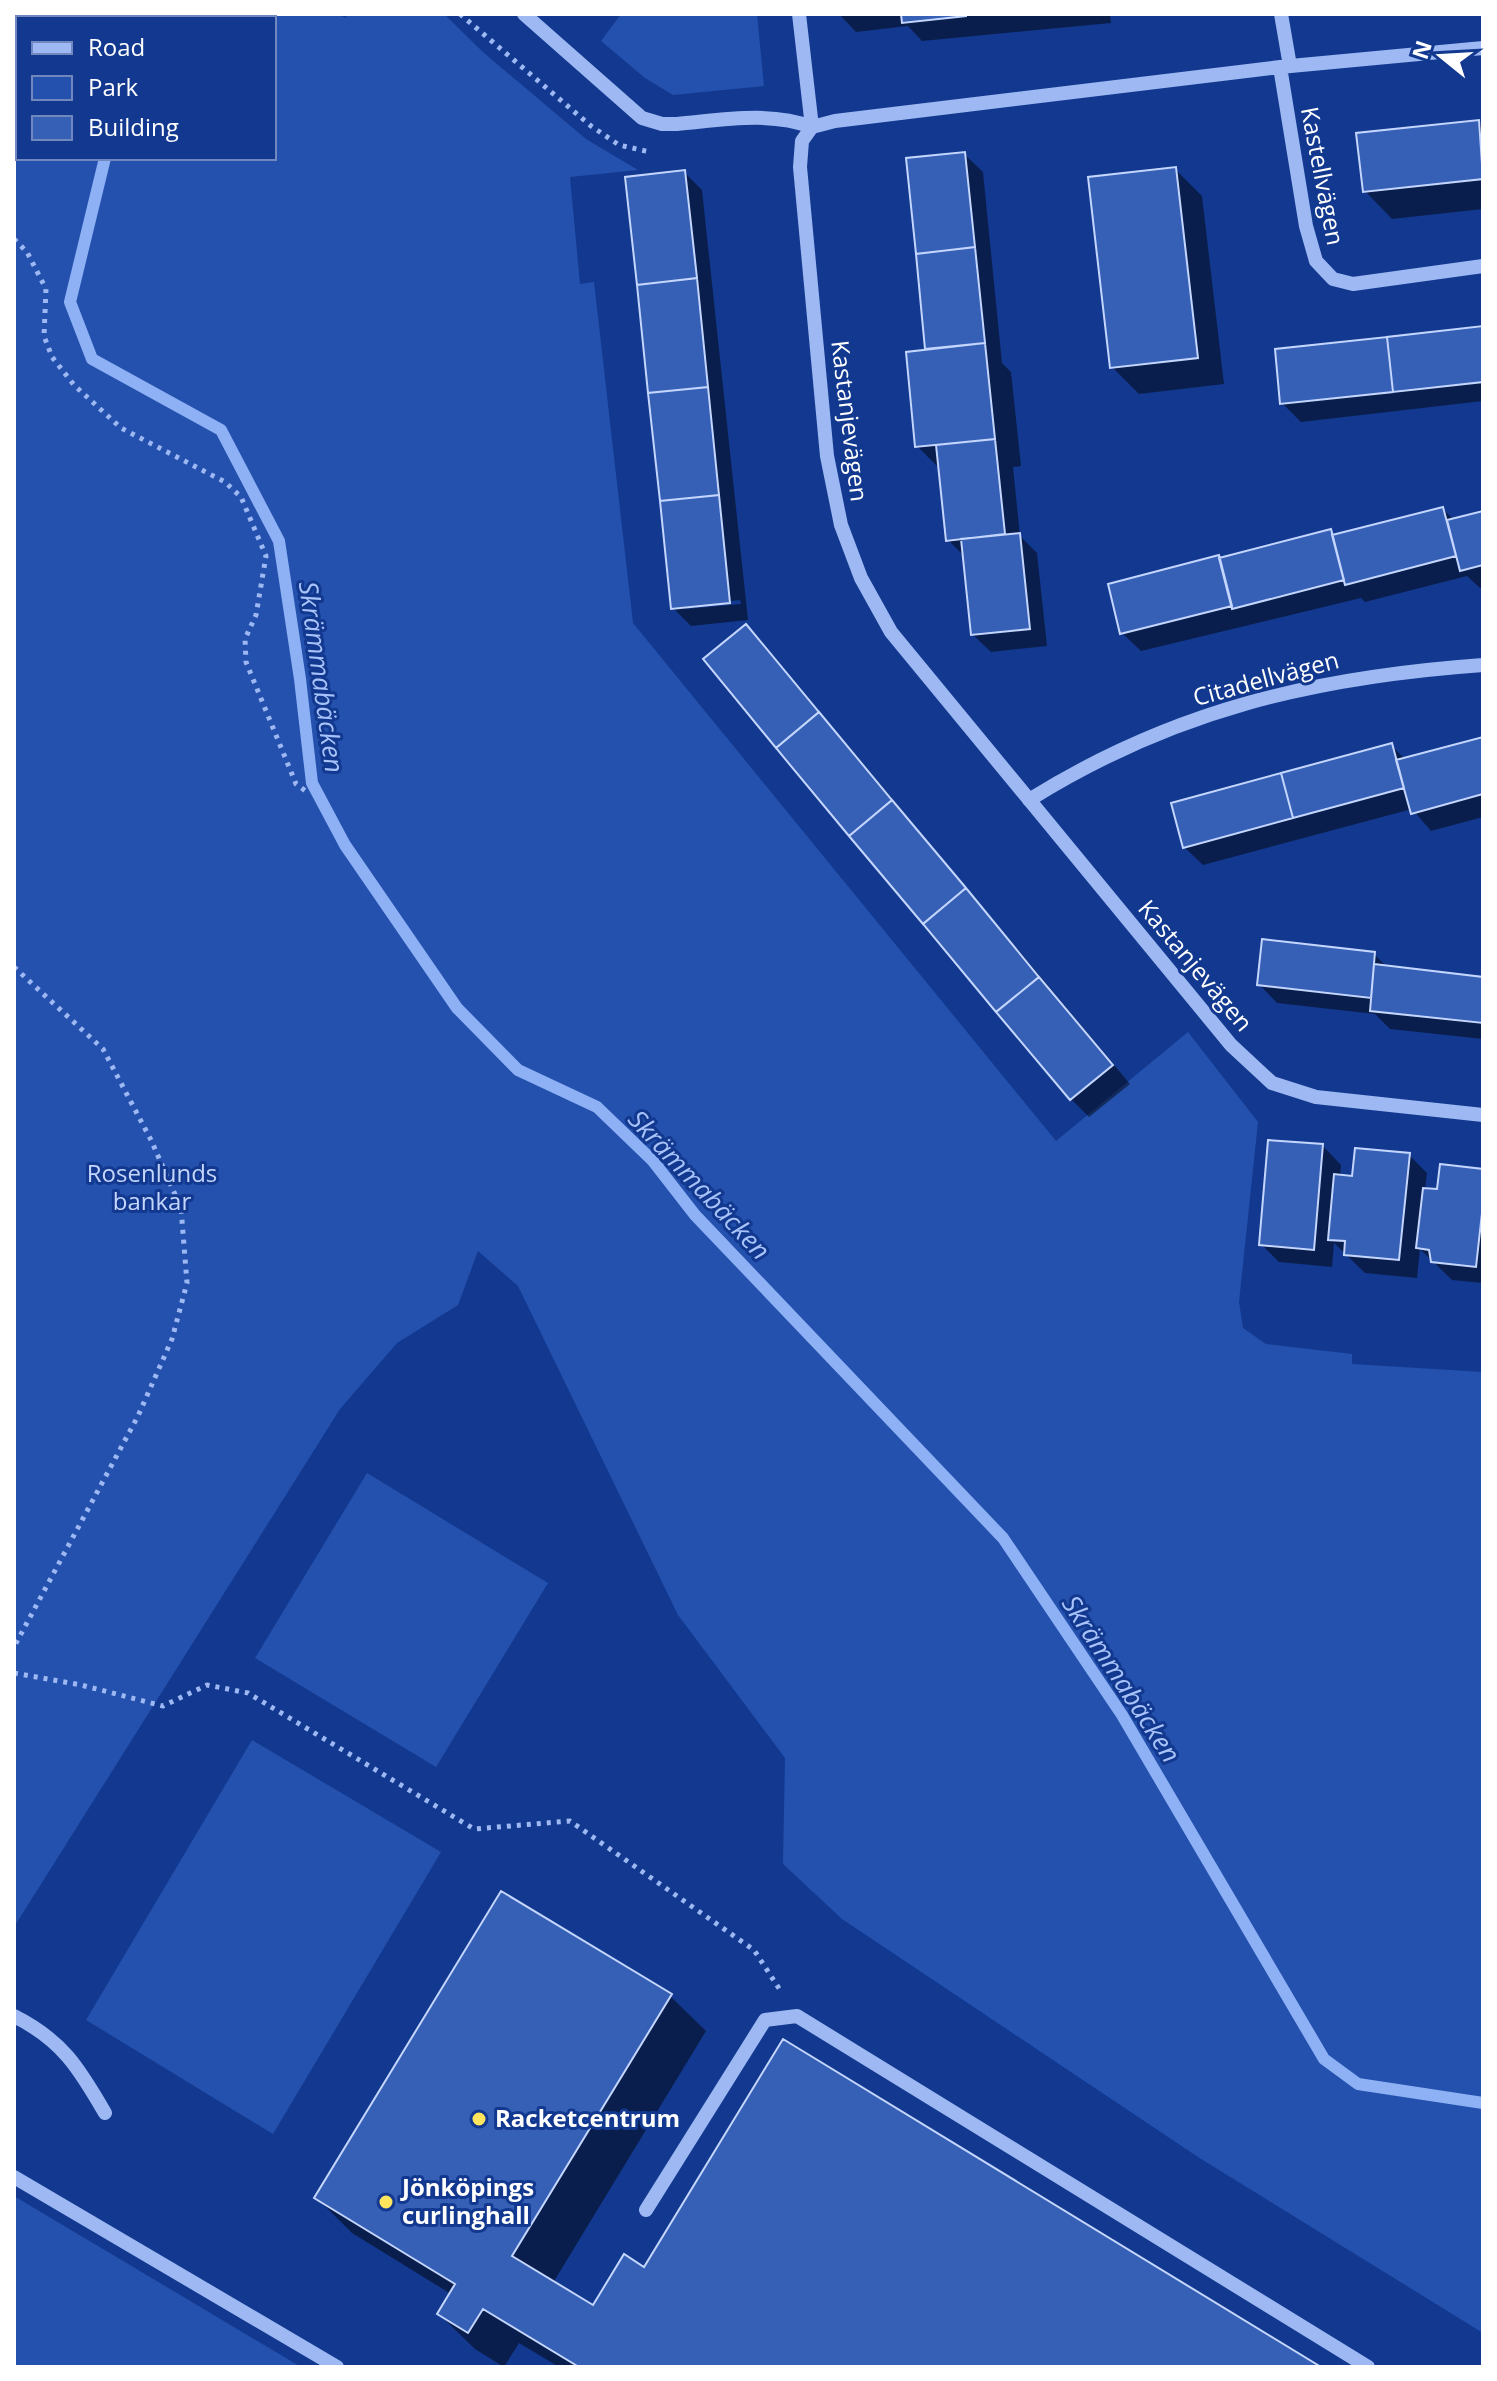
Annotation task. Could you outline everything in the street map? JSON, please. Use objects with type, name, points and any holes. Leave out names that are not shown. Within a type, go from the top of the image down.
[{"type":"street","points":[[524,14],[642,118],[662,124],[770,117],[792,119],[812,127],[835,121],[1285,66],[1483,48]]},
{"type":"street","points":[[799,14],[812,127]]},
{"type":"street","name":"Kastellvägen","points":[[1281,14],[1306,226],[1316,261],[1333,279],[1353,284],[1483,266]]},
{"type":"street","name":"Kastanjevägen","points":[[812,127],[802,141],[800,167],[827,456],[841,525],[861,578],[891,632],[1231,1045],[1272,1083],[1316,1097],[1483,1115]]},
{"type":"street","name":"Citadellvägen","points":[[1029,800],[1072,773],[1135,742],[1231,706],[1337,681],[1483,665]]},
{"type":"street","points":[[14,2016],[37,2027],[71,2056],[105,2113]]},
{"type":"street","points":[[646,2210],[765,2020],[797,2016],[1368,2367]]},
{"type":"street","points":[[14,2177],[337,2367]]},
{"type":"path","points":[[14,239],[27,252],[46,289],[44,336],[52,357],[74,385],[121,428],[225,482],[241,497],[266,556],[256,615],[245,639],[246,662],[296,784],[307,792]]},
{"type":"path","points":[[14,967],[103,1049],[151,1140],[181,1208],[187,1283],[172,1339],[138,1416],[14,1647]]},
{"type":"path","points":[[14,1673],[81,1685],[163,1706],[207,1685],[248,1693],[474,1829],[570,1821],[754,1950],[797,2016]]},
{"type":"green space","name":"Rosenlunds bankar","points":[[14,14],[337,14],[346,18],[347,14],[444,14],[484,53],[586,139],[638,170],[570,177],[580,284],[594,282],[633,623],[1056,1141],[1188,1032],[1258,1122],[1239,1302],[1243,1328],[1266,1344],[1352,1354],[1352,1364],[1483,1372],[1483,2333],[1198,2157],[842,1919],[783,1864],[785,1758],[678,1615],[518,1286],[478,1251],[458,1305],[397,1343],[340,1409],[14,1927]]},
{"type":"green space","points":[[621,14],[757,14],[764,86],[673,95],[645,78],[601,41]]},
{"type":"green space","points":[[367,1473],[548,1583],[436,1767],[255,1658]]},
{"type":"green space","points":[[252,1740],[441,1852],[273,2134],[86,2020]]},
{"type":"green space","points":[[14,2196],[301,2367],[14,2367]]},
{"type":"building","points":[[901,14],[966,14],[966,16],[902,23]]},
{"type":"building","points":[[1479,120],[1483,179],[1363,192],[1356,133]]},
{"type":"building","points":[[965,152],[975,247],[916,254],[906,158]]},
{"type":"building","points":[[1176,167],[1198,358],[1110,368],[1088,177]]},
{"type":"building","points":[[685,170],[697,278],[637,285],[625,177]]},
{"type":"building","points":[[975,247],[985,343],[925,349],[916,254]]},
{"type":"building","points":[[697,278],[708,387],[648,393],[637,285]]},
{"type":"building","points":[[1483,326],[1483,382],[1393,392],[1387,337]]},
{"type":"building","points":[[1387,337],[1393,392],[1280,404],[1275,349]]},
{"type":"building","points":[[985,343],[995,439],[915,447],[906,352]]},
{"type":"building","points":[[708,387],[719,495],[660,501],[648,393]]},
{"type":"building","points":[[995,439],[1005,534],[946,541],[936,445]]},
{"type":"building","points":[[719,495],[730,603],[671,609],[660,501]]},
{"type":"building","points":[[1443,507],[1456,556],[1345,585],[1332,535]]},
{"type":"building","points":[[1483,511],[1483,565],[1460,571],[1447,520]]},
{"type":"building","points":[[1331,529],[1344,580],[1232,609],[1219,558]]},
{"type":"building","points":[[1020,533],[1030,629],[971,635],[961,539]]},
{"type":"building","points":[[1219,555],[1232,606],[1120,634],[1108,584]]},
{"type":"building","points":[[746,624],[819,712],[776,748],[703,659]]},
{"type":"building","points":[[819,712],[892,800],[849,836],[776,748]]},
{"type":"building","points":[[1483,737],[1483,794],[1411,814],[1396,760]]},
{"type":"building","points":[[1392,743],[1404,788],[1293,818],[1281,773]]},
{"type":"building","points":[[1281,773],[1293,818],[1183,848],[1171,803]]},
{"type":"building","points":[[892,800],[966,888],[923,924],[849,836]]},
{"type":"building","points":[[966,888],[1039,977],[996,1012],[923,924]]},
{"type":"building","points":[[1262,939],[1375,952],[1371,998],[1257,985]]},
{"type":"building","points":[[1374,964],[1483,977],[1483,1023],[1370,1011]]},
{"type":"building","points":[[1039,977],[1113,1065],[1070,1100],[996,1012]]},
{"type":"building","points":[[1268,1140],[1323,1144],[1314,1250],[1259,1245]]},
{"type":"building","points":[[1355,1148],[1410,1153],[1399,1260],[1344,1255],[1345,1241],[1328,1240],[1334,1174],[1352,1176]]},
{"type":"building","points":[[1440,1164],[1483,1169],[1483,1204],[1476,1267],[1431,1262],[1429,1250],[1416,1248],[1423,1188],[1437,1189]]},
{"type":"building","name":"Racketcentrum","points":[[501,1891],[672,1994],[512,2256],[593,2305],[624,2254],[644,2267],[783,2039],[1321,2367],[579,2367],[483,2309],[468,2333],[437,2314],[455,2284],[314,2198]]},
{"type":"waterway","name":"Skrämmabäcken","points":[[105,160],[70,302],[92,359],[221,430],[279,541],[312,783],[345,845],[457,1008],[518,1070],[597,1107],[653,1161],[695,1215],[1003,1538],[1122,1715],[1324,2059],[1358,2084],[1483,2103]]},
{"type":"place","name":"Racketcentrum","points":[[479,2119]]},
{"type":"place","name":"Jönköpings curlinghall","points":[[386,2202]]}]
